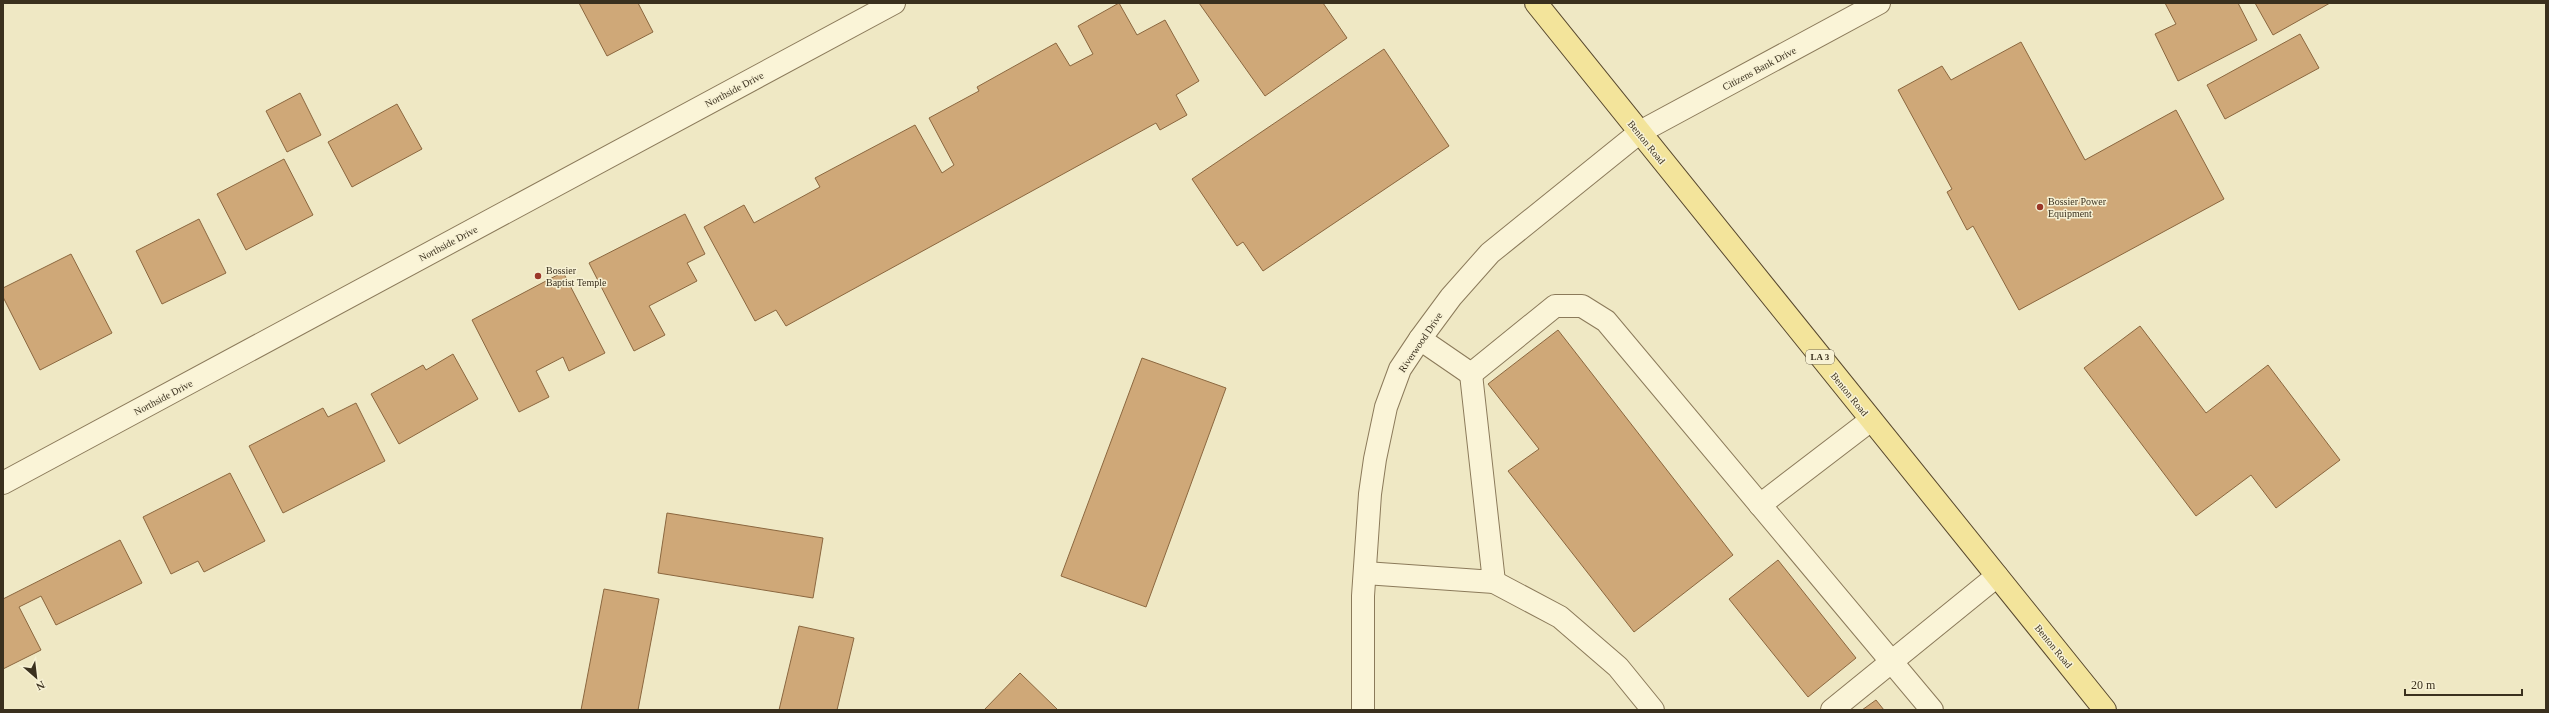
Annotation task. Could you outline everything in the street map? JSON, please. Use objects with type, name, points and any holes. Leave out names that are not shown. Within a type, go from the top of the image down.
[{"type":"main road","name":"Benton Road","points":[[1536,3],[2105,710]]},
{"type":"street","name":"Northside Drive","points":[[3,483],[894,3]]},
{"type":"street","name":"Citizens Bank Drive","points":[[1640,132],[1879,3]]},
{"type":"street","name":"Riverwood Drive","points":[[1363,710],[1365,573],[1370,494],[1386,407],[1400,369],[1451,297],[1490,253],[1640,132]]},
{"type":"street","points":[[1471,374],[1555,306],[1582,306],[1606,321],[1932,710]]},
{"type":"street","points":[[1420,339],[1471,374],[1494,582]]},
{"type":"street","points":[[1760,506],[1871,420]]},
{"type":"street","points":[[1365,573],[1494,582],[1560,617],[1618,666],[1653,710]]},
{"type":"street","points":[[1832,710],[1997,576]]},
{"type":"building","points":[[579,3],[638,3],[653,32],[607,56]]},
{"type":"building","points":[[1119,3],[1137,35],[1165,20],[1199,81],[1176,95],[1187,115],[1160,130],[1156,123],[786,326],[776,310],[755,321],[704,227],[744,205],[754,223],[820,187],[815,178],[915,125],[942,173],[954,165],[929,118],[979,91],[977,87],[1056,43],[1070,66],[1093,54],[1078,26]]},
{"type":"building","points":[[1199,3],[1323,3],[1347,38],[1265,96]]},
{"type":"building","points":[[2165,3],[2238,3],[2257,40],[2178,81],[2155,34],[2176,24]]},
{"type":"building","points":[[2255,3],[2330,3],[2273,35]]},
{"type":"building","points":[[2300,34],[2319,68],[2225,119],[2207,85]]},
{"type":"building","points":[[2021,42],[2085,160],[2176,110],[2224,199],[2019,310],[1973,226],[1967,230],[1947,192],[1952,189],[1898,90],[1942,66],[1951,80]]},
{"type":"building","points":[[1384,49],[1449,146],[1263,271],[1243,242],[1237,246],[1192,179]]},
{"type":"building","points":[[300,93],[321,135],[287,152],[266,111]]},
{"type":"building","points":[[397,104],[422,149],[352,187],[328,142]]},
{"type":"building","points":[[284,159],[313,215],[246,250],[217,194]]},
{"type":"building","points":[[685,214],[705,254],[687,263],[697,281],[649,306],[665,335],[634,351],[589,263]]},
{"type":"building","points":[[199,219],[226,273],[162,304],[136,251]]},
{"type":"building","points":[[71,254],[112,333],[40,370],[3,297],[3,288]]},
{"type":"building","points":[[563,272],[605,353],[569,371],[563,357],[536,371],[549,397],[519,412],[472,320]]},
{"type":"building","points":[[2140,326],[2206,413],[2268,365],[2340,460],[2276,508],[2251,475],[2196,516],[2084,368]]},
{"type":"building","points":[[1558,330],[1733,555],[1634,632],[1508,471],[1539,449],[1488,384]]},
{"type":"building","points":[[453,354],[478,399],[399,444],[371,394],[423,365],[426,370]]},
{"type":"building","points":[[1142,358],[1226,388],[1146,607],[1061,576]]},
{"type":"building","points":[[356,403],[385,461],[283,513],[249,446],[323,408],[328,417]]},
{"type":"building","points":[[230,473],[265,541],[204,572],[198,561],[171,574],[143,517]]},
{"type":"building","points":[[667,513],[823,538],[813,598],[658,573]]},
{"type":"building","points":[[120,540],[142,583],[56,625],[41,596],[19,607],[41,650],[3,669],[3,599]]},
{"type":"building","points":[[1778,560],[1856,658],[1808,697],[1729,599]]},
{"type":"building","points":[[604,589],[659,599],[638,710],[581,710]]},
{"type":"building","points":[[799,626],[854,638],[837,710],[779,710]]},
{"type":"building","points":[[1020,673],[1058,710],[984,710]]},
{"type":"building","points":[[1876,700],[1884,710],[1862,710]]},
{"type":"place","name":"Bossier Power Equipment","points":[[2040,207]]},
{"type":"place","name":"Bossier Baptist Temple","points":[[538,276]]}]
